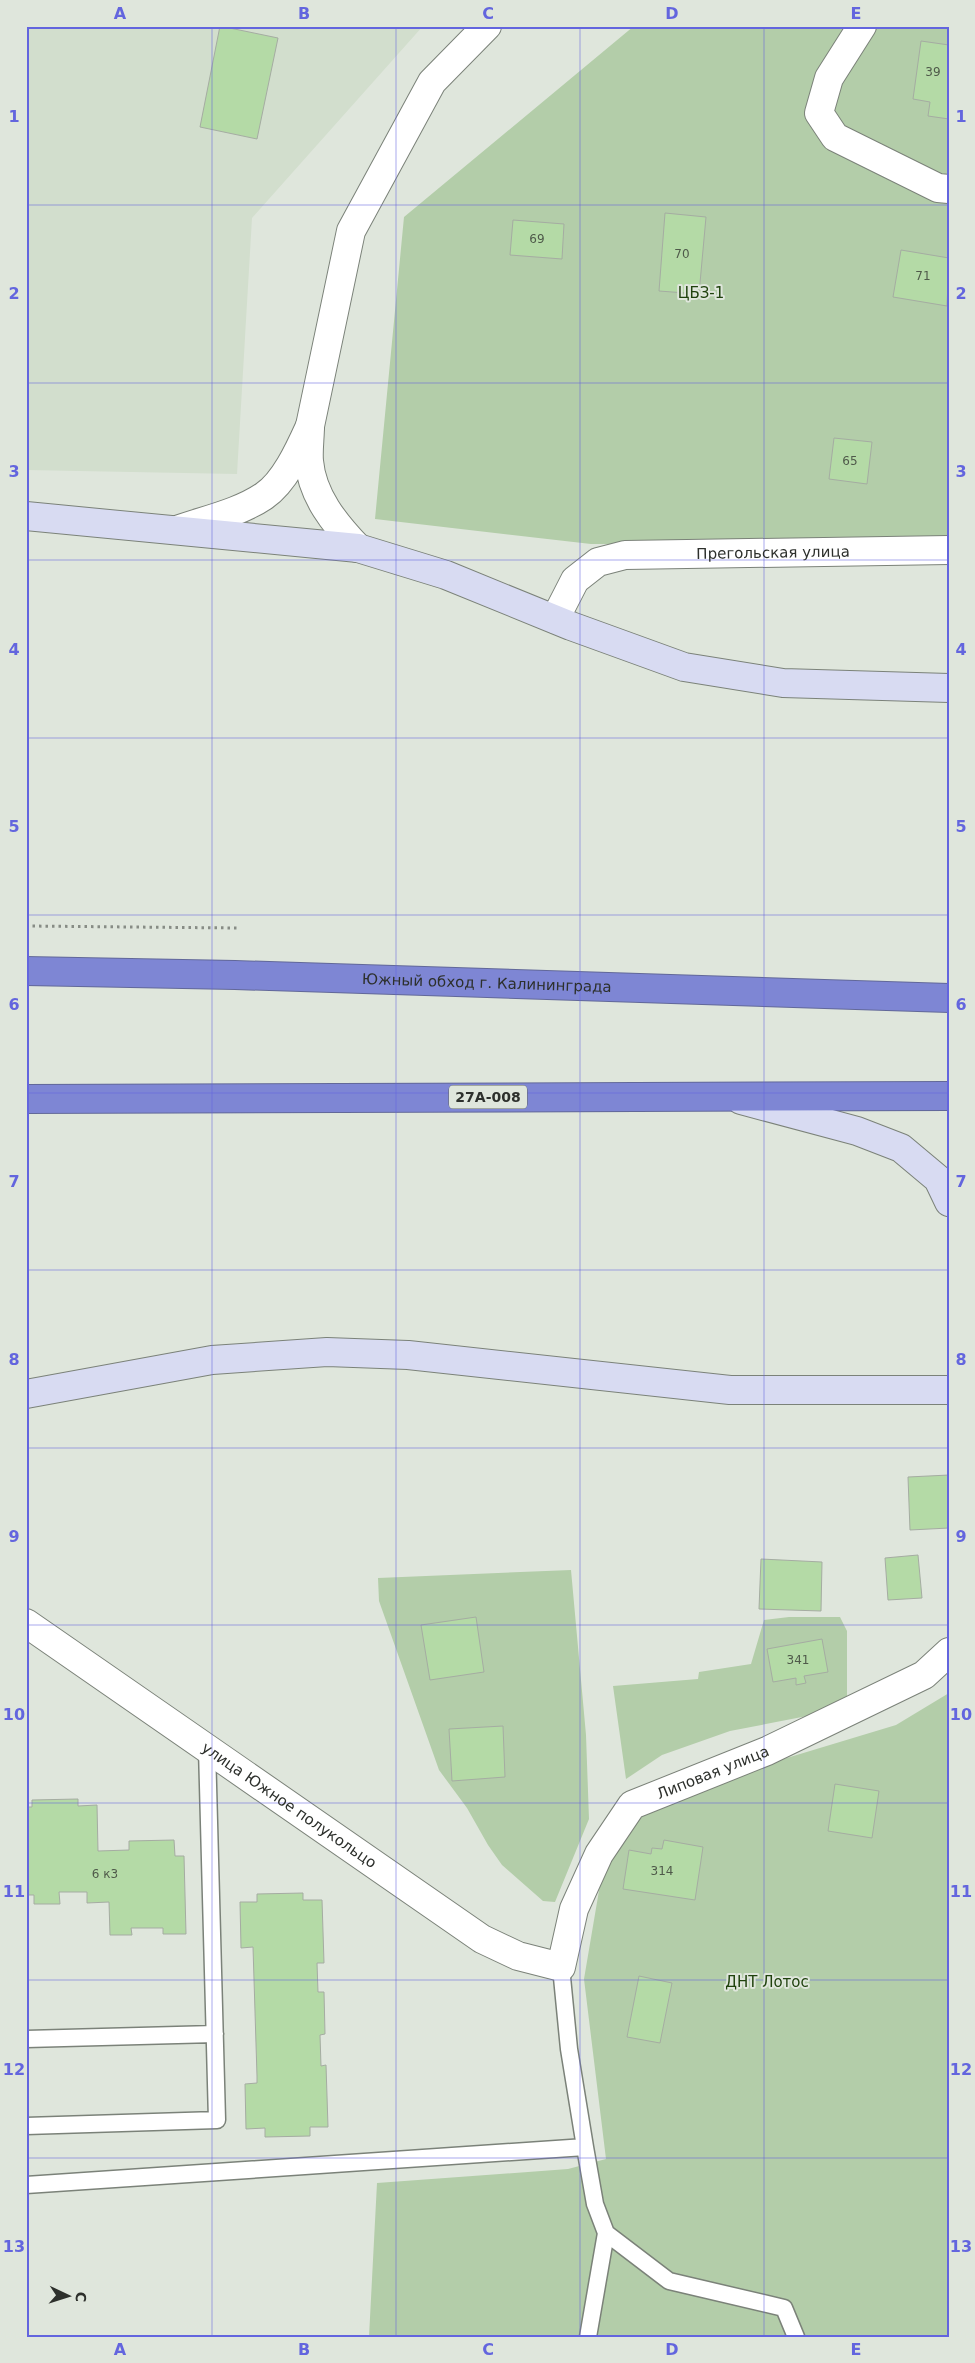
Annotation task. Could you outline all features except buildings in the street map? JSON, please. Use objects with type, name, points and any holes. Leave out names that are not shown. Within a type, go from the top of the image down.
[{"type":"highway","name":"Южный обход г. Калининграда","points":[[26,971],[235,975],[949,998]]},
{"type":"highway","name":"27А-008","points":[[26,1099],[725,1095],[949,1096]]},
{"type":"street","points":[[358,548],[332,521],[317,489],[309,462],[310,426],[351,231],[432,82],[487,26]]},
{"type":"street","points":[[862,26],[829,78],[820,113],[835,137],[938,188],[949,189]]},
{"type":"street","points":[[177,530],[240,508],[265,496],[291,465],[310,426]]},
{"type":"street","points":[[26,516],[358,548],[446,575],[555,620],[684,667],[783,683],[949,688]]},
{"type":"street","name":"Прегольская улица","points":[[555,620],[575,580],[598,562],[626,555],[949,550]]},
{"type":"street","points":[[725,1095],[801,1118],[857,1131],[902,1148],[938,1178],[949,1202]]},
{"type":"street","points":[[26,1394],[212,1360],[327,1352],[408,1355],[730,1390],[949,1390]]},
{"type":"street","name":"улица Южное полукольцо","points":[[26,1623],[482,1939],[518,1956],[562,1967]]},
{"type":"street","name":"Липовая улица","points":[[562,1967],[574,1909],[598,1854],[632,1805],[767,1751],[898,1688],[924,1675],[949,1652]]},
{"type":"lane","points":[[26,2126],[216,2120],[207,1748]]},
{"type":"lane","points":[[562,1967],[569,2049],[585,2147],[595,2204],[606,2233],[588,2337]]},
{"type":"lane","points":[[26,2039],[214,2034]]},
{"type":"lane","points":[[26,2185],[585,2147]]},
{"type":"lane","points":[[606,2233],[668,2280],[784,2308],[796,2337]]},
{"type":"path","points":[[26,926],[237,928]]},
{"type":"shaded area","points":[[26,26],[423,26],[252,218],[237,474],[26,470]]},
{"type":"green space","name":"ЦБЗ-1","points":[[634,26],[949,26],[949,543],[591,544],[375,519],[404,217]]},
{"type":"green space","points":[[571,1570],[586,1735],[589,1819],[555,1902],[543,1901],[502,1865],[467,1808],[439,1770],[379,1601],[378,1578]]},
{"type":"green space","points":[[789,1617],[840,1617],[847,1631],[847,1697],[807,1716],[730,1731],[662,1755],[626,1779],[613,1686],[698,1679],[699,1672],[751,1664],[764,1620]]},
{"type":"green space","name":"ДНТ Лотос","points":[[949,1693],[949,2337],[369,2337],[377,2183],[568,2169],[606,2159],[584,1979],[603,1867],[640,1812],[727,1776],[896,1725]]}]
